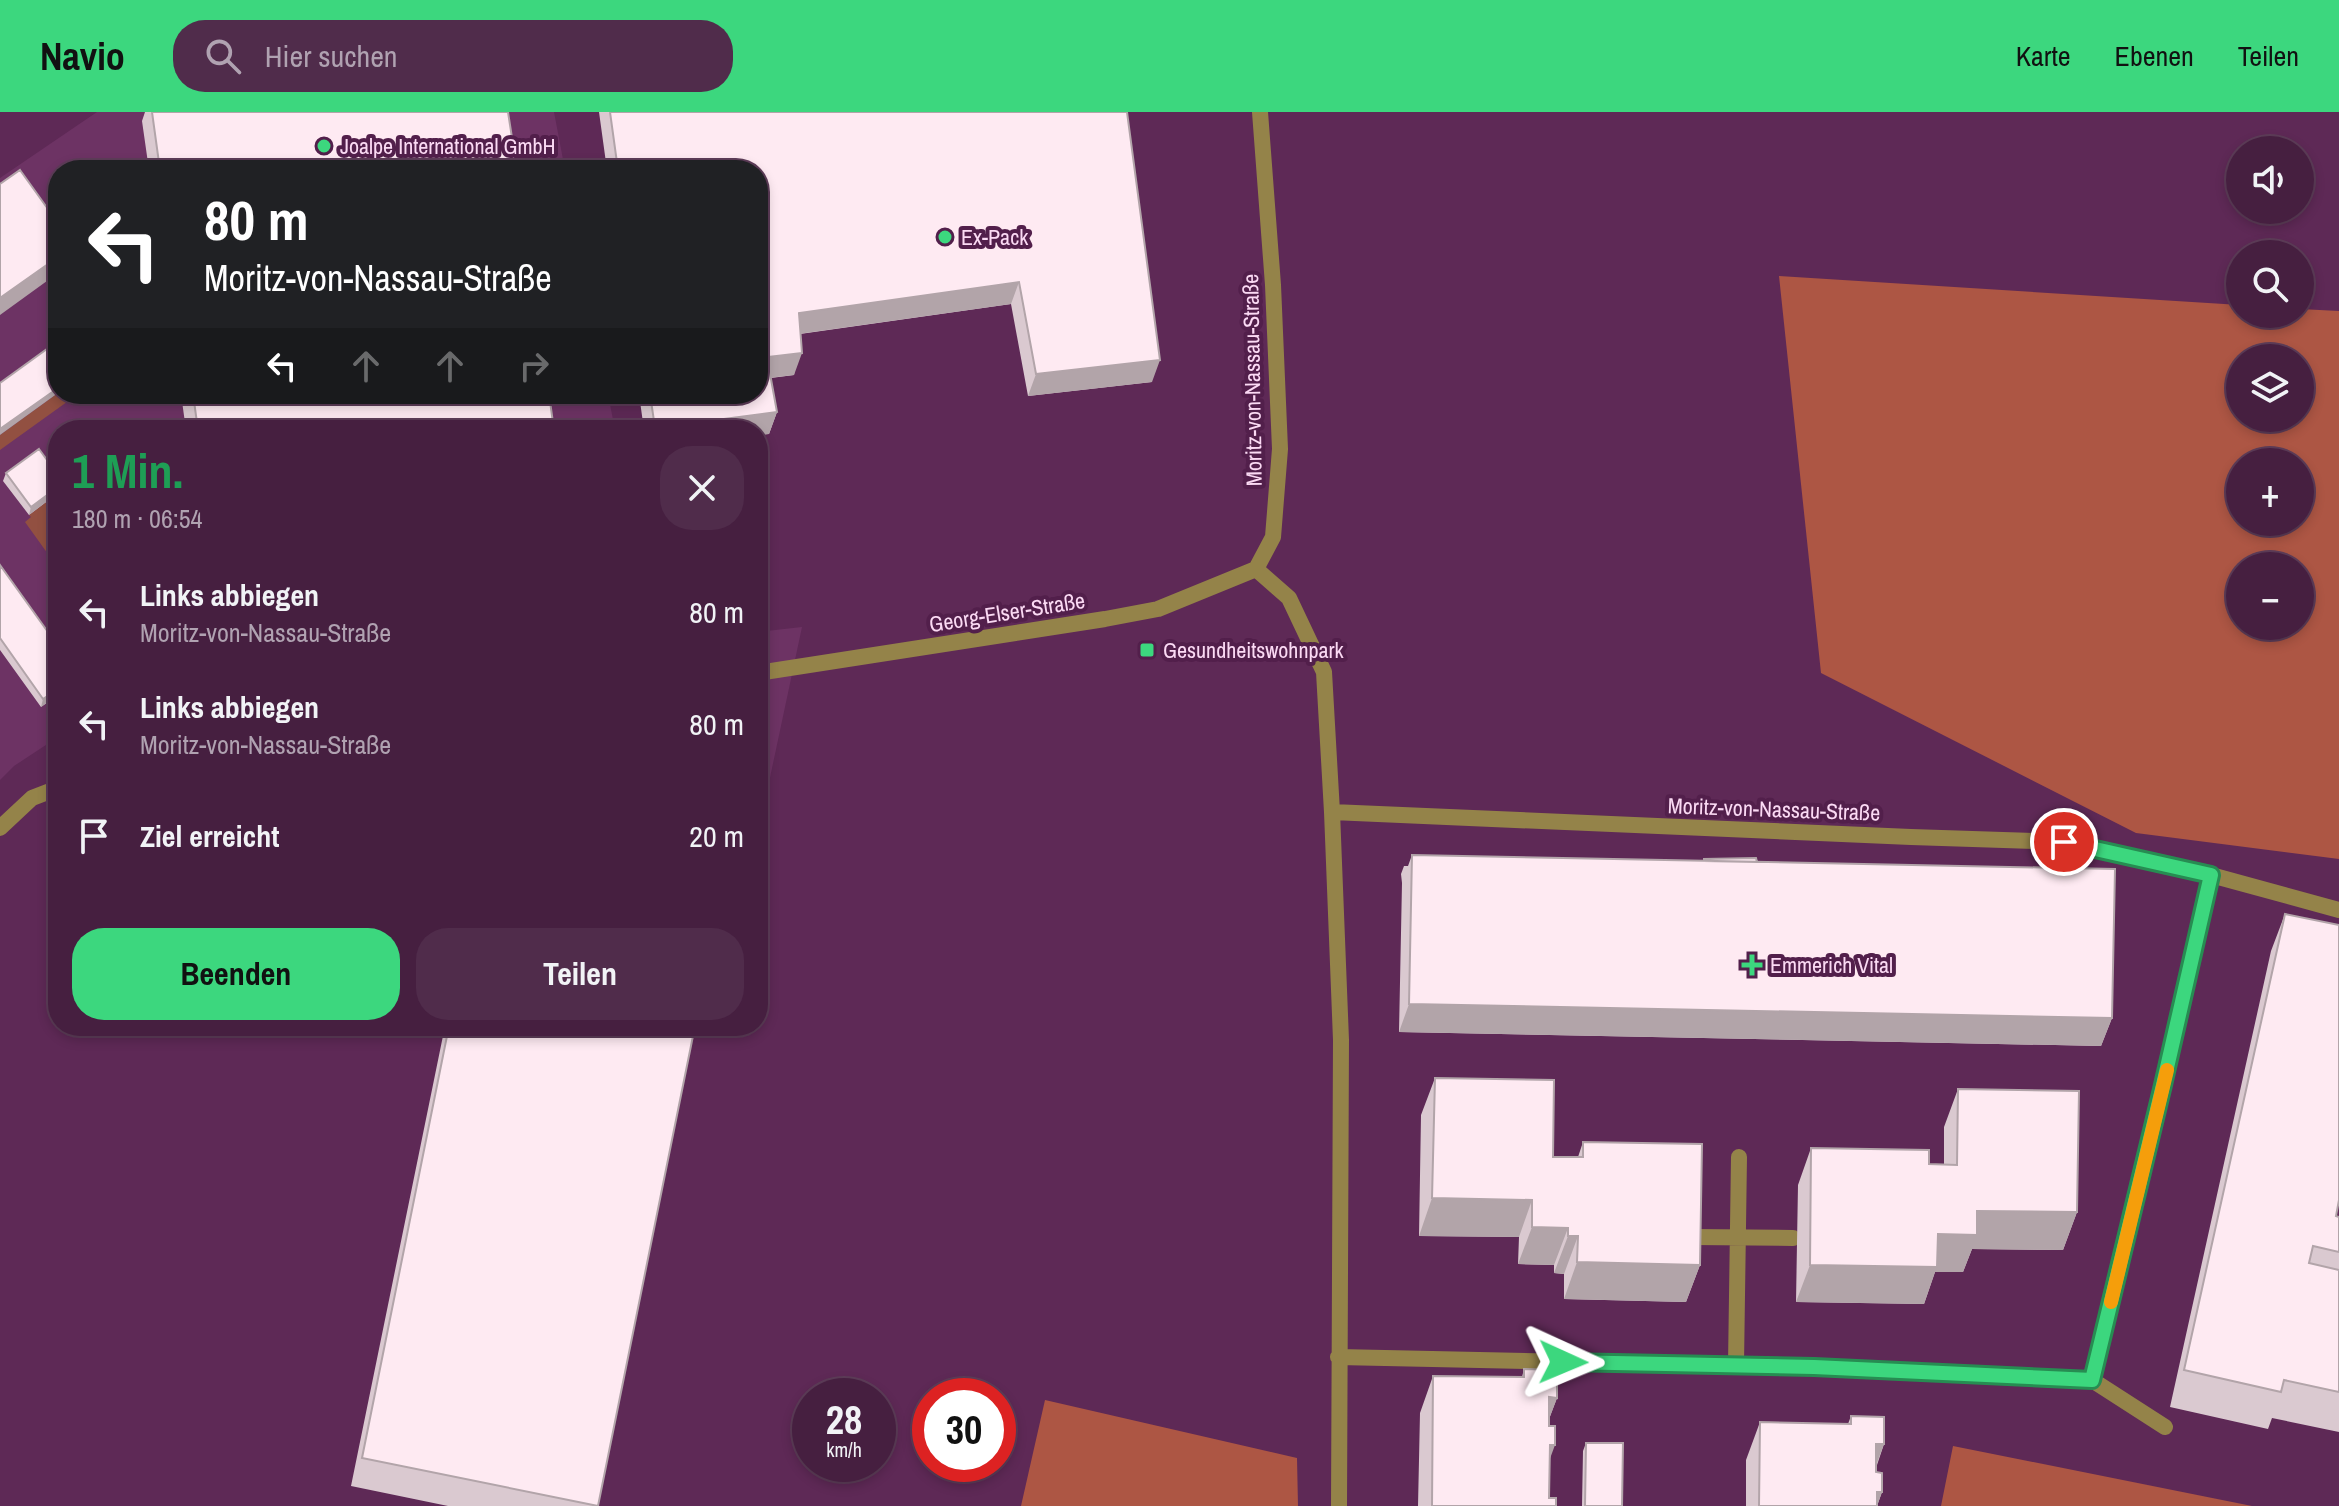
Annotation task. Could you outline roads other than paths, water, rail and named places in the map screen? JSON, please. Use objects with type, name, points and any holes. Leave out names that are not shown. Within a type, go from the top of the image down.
[{"type":"street","name":"Moritz-von-Nassau-Straße","points":[[1256,569],[1273,537],[1280,449],[1273,285],[1260,112]]},
{"type":"street","name":"Georg-Elser-Straße","points":[[768,671],[1158,609],[1256,569]]},
{"type":"street","points":[[1256,569],[1289,598],[1324,672],[1341,1066],[1339,1506]]},
{"type":"street","points":[[0,828],[32,798],[48,792]]},
{"type":"street","name":"Moritz-von-Nassau-Straße","points":[[1332,812],[2064,842],[2211,875],[2339,910]]},
{"type":"street","points":[[2092,1380],[2211,875]]},
{"type":"street","points":[[1736,1365],[1739,1157]]},
{"type":"street","points":[[1692,1237],[1793,1238]]},
{"type":"street","points":[[1338,1357],[1736,1365],[2092,1380],[2165,1427]]},
{"type":"place","name":"Joalpe International GmbH","points":[[324,146]]},
{"type":"place","name":"Ex-Pack","points":[[945,237]]},
{"type":"place","name":"Gesundheitswohnpark","points":[[1147,650]]},
{"type":"place","name":"Emmerich Vital","points":[[1752,965]]}]
